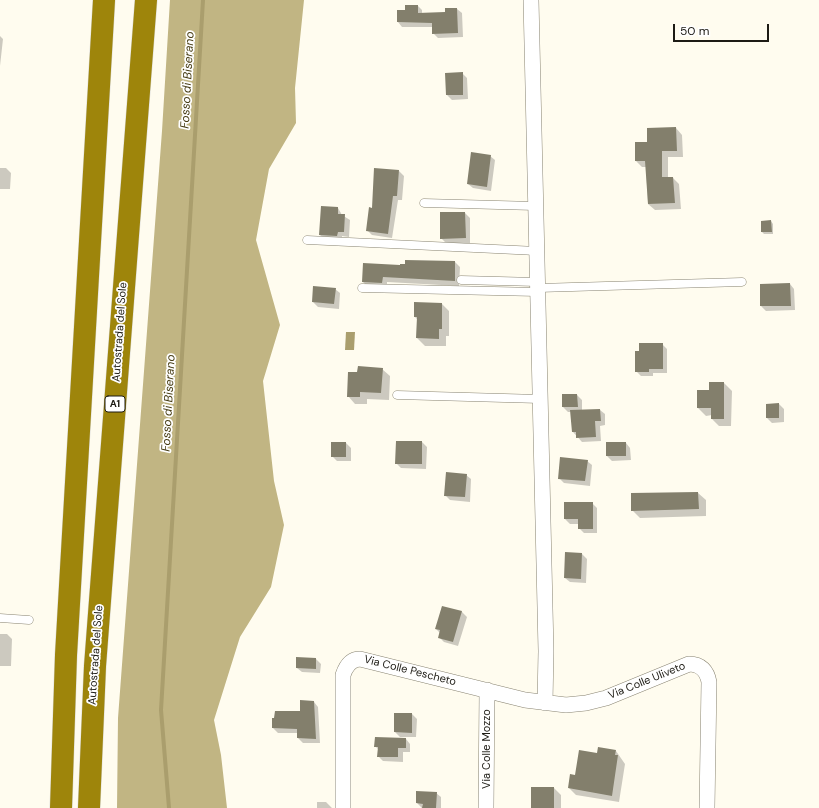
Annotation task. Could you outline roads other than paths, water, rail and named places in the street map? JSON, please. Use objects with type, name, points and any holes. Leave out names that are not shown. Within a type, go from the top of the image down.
[{"type":"highway","points":[[61,808],[66,655],[104,0]]},
{"type":"highway","name":"Autostrada del Sole","points":[[89,808],[95,666],[146,0]]},
{"type":"street","points":[[531,0],[546,651],[545,703]]},
{"type":"street","name":"Via Colle Pescheto","points":[[343,808],[343,680],[344,671],[351,662],[357,659],[367,660],[545,703]]},
{"type":"street","name":"Via Colle Uliveto","points":[[545,703],[566,705],[586,703],[606,698],[689,664],[700,666],[706,672],[710,682],[707,808]]},
{"type":"street","name":"Via Colle Mozzo","points":[[486,808],[487,690]]},
{"type":"lane","points":[[424,203],[536,206]]},
{"type":"lane","points":[[307,240],[537,251]]},
{"type":"lane","points":[[461,280],[537,288]]},
{"type":"lane","points":[[362,288],[537,288],[742,282]]},
{"type":"lane","points":[[397,395],[540,399]]},
{"type":"lane","points":[[0,618],[29,620]]},
{"type":"waterway","name":"Fosso di Biserano","points":[[169,808],[161,710],[203,0]]}]
